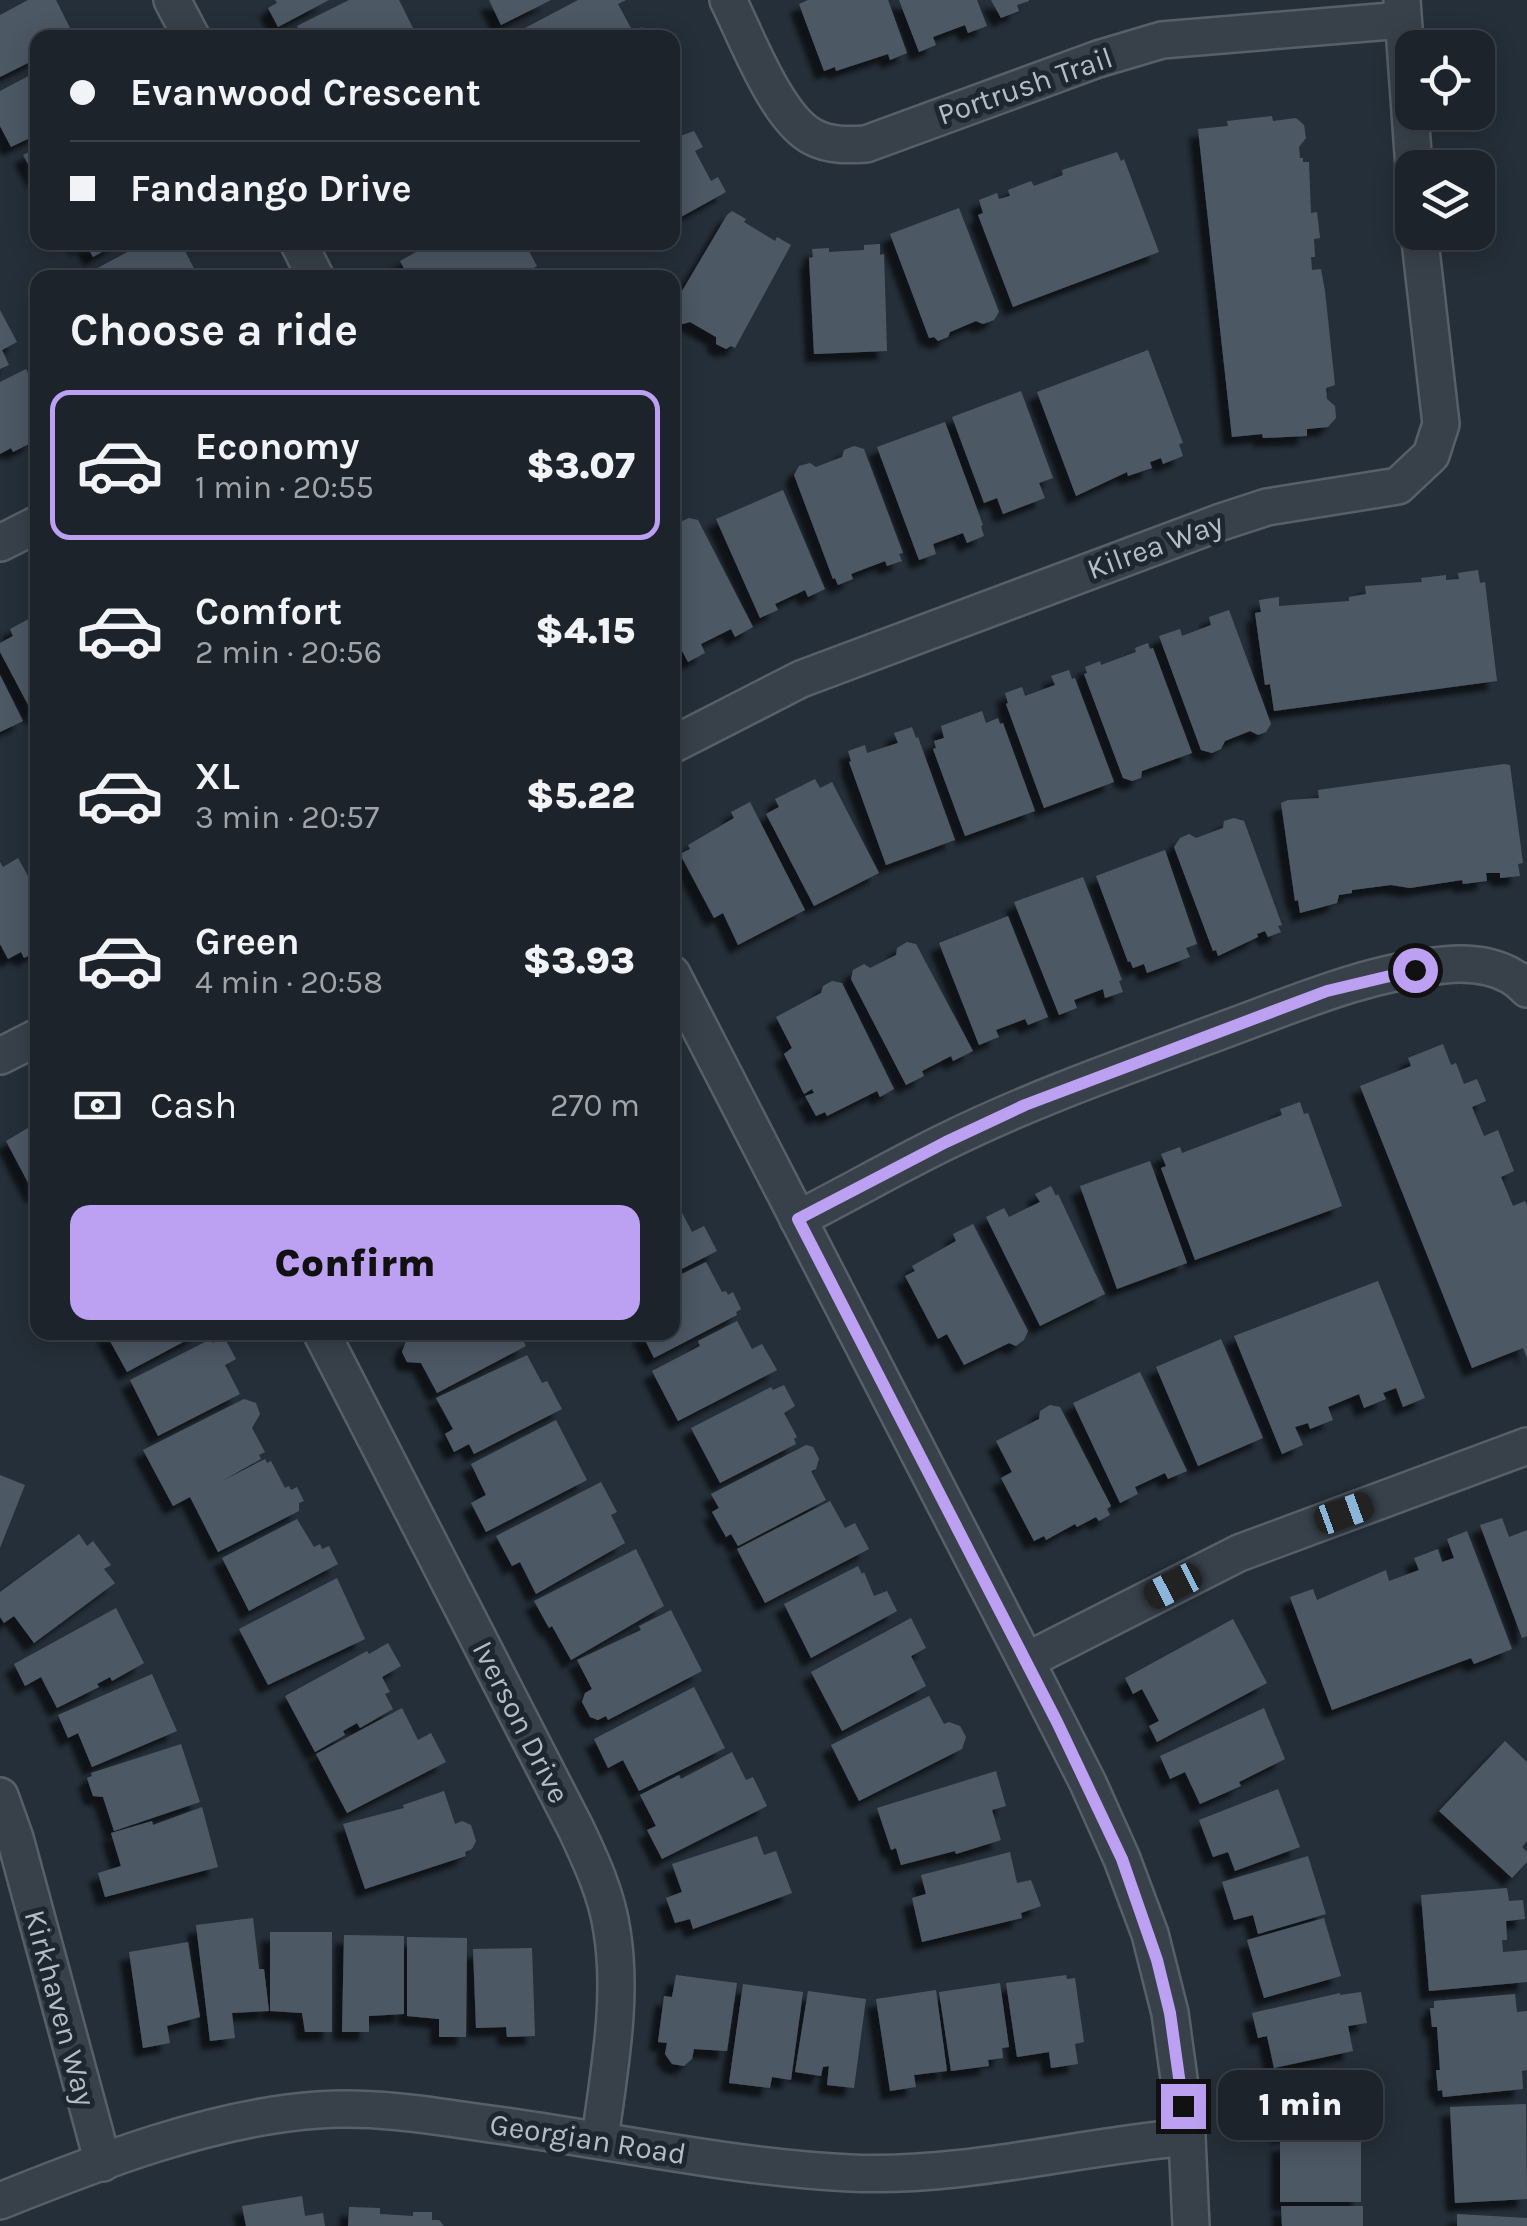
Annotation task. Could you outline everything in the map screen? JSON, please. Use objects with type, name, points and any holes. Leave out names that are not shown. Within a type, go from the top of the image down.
[{"type":"street","points":[[172,0],[188,30]]},
{"type":"street","name":"Portrush Trail","points":[[728,0],[792,119],[812,137],[839,145],[866,144],[1098,59],[1162,40],[1402,10]]},
{"type":"street","points":[[1402,10],[1413,150]]},
{"type":"street","name":"Kilrea Way","points":[[680,741],[802,679],[1204,528],[1268,507],[1398,486],[1431,455],[1440,424],[1421,250]]},
{"type":"street","points":[[0,543],[30,528]]},
{"type":"street","points":[[798,1219],[1025,1105],[1327,991],[1446,964],[1486,966],[1517,977],[1527,989]]},
{"type":"street","points":[[680,990],[1088,1782],[1150,1934],[1170,2013],[1187,2137],[1191,2226]]},
{"type":"street","points":[[0,1056],[30,1041]]},
{"type":"street","name":"Iverson Drive","points":[[325,1340],[576,1829],[606,1904],[612,1931],[616,2006],[600,2139]]},
{"type":"street","points":[[1026,1660],[1239,1552],[1527,1446]]},
{"type":"street","name":"Kirkhaven Way","points":[[0,1796],[16,1838],[102,2164]]},
{"type":"street","name":"Georgian Road","points":[[0,2201],[180,2137],[266,2116],[316,2110],[390,2111],[853,2174],[954,2170],[1187,2137]]},
{"type":"building","points":[[28,0],[56,0],[71,30],[30,30],[30,62],[0,77],[0,15]]},
{"type":"building","points":[[275,0],[329,0],[278,27],[268,8],[277,3]]},
{"type":"building","points":[[349,0],[399,0],[414,30],[299,30],[297,26]]},
{"type":"building","points":[[489,0],[551,0],[501,25]]},
{"type":"building","points":[[578,0],[626,0],[618,4],[632,30],[521,30]]},
{"type":"building","points":[[808,0],[888,0],[907,53],[890,60],[888,54],[836,71],[835,67],[824,71],[799,4]]},
{"type":"building","points":[[899,0],[977,0],[987,26],[968,33],[965,25],[933,37],[936,45],[919,52]]},
{"type":"building","points":[[991,0],[1029,1],[1017,5],[1019,11],[1001,18]]},
{"type":"building","points":[[30,75],[30,138],[11,147],[0,126],[0,91]]},
{"type":"building","points":[[1272,116],[1273,121],[1296,118],[1304,125],[1306,138],[1299,147],[1300,158],[1309,162],[1311,213],[1317,212],[1320,238],[1314,239],[1312,270],[1321,269],[1325,291],[1335,385],[1326,388],[1336,418],[1328,427],[1307,429],[1307,436],[1232,437],[1198,129]]},
{"type":"building","points":[[694,131],[703,147],[695,151],[711,181],[718,177],[726,192],[680,218],[680,136]]},
{"type":"building","points":[[1117,152],[1121,161],[1124,159],[1159,252],[1013,307],[978,215],[983,213],[979,200],[997,193],[999,199],[1010,196],[1008,190],[1031,181],[1034,186],[1063,175],[1062,170]]},
{"type":"building","points":[[959,208],[999,312],[994,320],[983,324],[976,321],[938,341],[929,338],[890,234]]},
{"type":"building","points":[[732,211],[775,241],[777,237],[791,245],[735,348],[726,349],[716,344],[716,337],[690,322],[680,323],[680,294]]},
{"type":"building","points":[[880,244],[880,255],[884,254],[887,351],[814,354],[809,258],[813,257],[812,249],[864,250],[864,245]]},
{"type":"building","points":[[131,250],[187,250],[195,270],[94,270]]},
{"type":"building","points":[[420,250],[528,250],[537,266],[530,270],[405,270],[400,261]]},
{"type":"building","points":[[0,310],[17,342],[2,350],[9,365],[0,369]]},
{"type":"building","points":[[1148,350],[1183,443],[1179,444],[1183,456],[1163,464],[1161,458],[1150,462],[1152,468],[1128,476],[1127,472],[1076,496],[1037,392]]},
{"type":"building","points":[[26,369],[30,376],[30,444],[0,454],[0,382]]},
{"type":"building","points":[[1021,391],[1053,478],[1039,483],[1045,498],[1003,514],[997,498],[984,503],[952,417]]},
{"type":"building","points":[[945,422],[984,536],[967,543],[963,533],[933,544],[936,554],[919,560],[877,447]]},
{"type":"building","points":[[854,446],[864,449],[903,553],[899,554],[902,561],[887,566],[885,561],[851,574],[853,579],[838,585],[794,475],[799,466],[810,463],[816,467],[842,457],[844,450]]},
{"type":"building","points":[[783,490],[825,589],[808,597],[805,590],[775,604],[778,610],[760,618],[716,519]]},
{"type":"building","points":[[689,518],[698,520],[753,627],[735,637],[731,629],[701,644],[705,653],[688,662],[680,647],[680,522]]},
{"type":"building","points":[[1478,570],[1480,583],[1485,582],[1497,681],[1274,711],[1270,684],[1265,685],[1255,613],[1261,612],[1259,600],[1279,597],[1279,606],[1349,601],[1349,597],[1366,594],[1365,586],[1422,582],[1421,578],[1446,575],[1446,580],[1459,579],[1458,573]]},
{"type":"building","points":[[1229,610],[1271,724],[1258,735],[1250,731],[1225,741],[1221,749],[1212,753],[1201,750],[1159,636],[1180,629],[1182,636],[1211,625],[1209,617]]},
{"type":"building","points":[[30,618],[30,708],[0,652],[0,643],[13,636],[10,629]]},
{"type":"building","points":[[1148,643],[1192,753],[1142,771],[1141,778],[1132,781],[1123,778],[1084,674],[1085,667],[1136,652],[1135,648]]},
{"type":"building","points":[[1069,670],[1114,782],[1044,808],[1005,693],[1022,687],[1025,696],[1055,685],[1051,676]]},
{"type":"building","points":[[0,675],[23,721],[0,732]]},
{"type":"building","points":[[982,711],[986,723],[998,718],[1003,723],[1035,811],[965,836],[933,749],[934,741],[944,738],[941,726]]},
{"type":"building","points":[[912,727],[955,840],[886,865],[848,751],[865,745],[867,753],[898,743],[894,733]]},
{"type":"building","points":[[1510,765],[1523,863],[1518,864],[1520,876],[1500,878],[1500,873],[1486,873],[1487,881],[1352,890],[1339,895],[1337,903],[1300,913],[1281,803],[1319,798],[1318,790]]},
{"type":"building","points":[[815,779],[820,788],[832,782],[879,873],[814,906],[766,814],[779,807],[775,799]]},
{"type":"building","points":[[750,802],[805,910],[738,945],[723,913],[714,918],[680,854],[690,849],[688,845],[734,818],[731,812]]},
{"type":"building","points":[[1224,821],[1244,821],[1282,925],[1278,926],[1281,932],[1268,937],[1265,931],[1257,934],[1258,937],[1218,956],[1174,847],[1180,838],[1189,834],[1196,838],[1223,828]]},
{"type":"building","points":[[1165,850],[1197,944],[1186,948],[1190,957],[1147,973],[1144,964],[1133,968],[1128,962],[1096,876]]},
{"type":"building","points":[[18,858],[30,880],[30,955],[24,958],[21,952],[8,959],[0,944],[0,862],[3,867]]},
{"type":"building","points":[[1083,877],[1123,992],[1105,998],[1103,989],[1074,1000],[1077,1008],[1059,1015],[1014,902]]},
{"type":"building","points":[[1008,916],[1048,1017],[1028,1025],[1025,1019],[996,1030],[999,1037],[979,1045],[939,943]]},
{"type":"building","points":[[907,942],[916,944],[973,1051],[953,1061],[951,1056],[922,1071],[924,1076],[906,1085],[851,979],[853,970],[864,964],[870,968],[896,955],[897,948]]},
{"type":"building","points":[[832,981],[842,983],[894,1089],[880,1097],[877,1091],[827,1116],[825,1112],[816,1116],[805,1096],[814,1093],[812,1089],[804,1094],[784,1054],[792,1048],[776,1017],[821,993],[823,986]]},
{"type":"building","points":[[1443,1044],[1464,1084],[1477,1079],[1486,1101],[1472,1107],[1484,1136],[1498,1130],[1514,1171],[1501,1177],[1513,1206],[1525,1201],[1527,1206],[1527,1358],[1523,1348],[1472,1368],[1360,1086],[1411,1066],[1408,1058]]},
{"type":"building","points":[[1300,1102],[1304,1114],[1308,1113],[1342,1206],[1195,1260],[1161,1168],[1166,1166],[1161,1154],[1180,1147],[1182,1153],[1282,1115],[1280,1109]]},
{"type":"building","points":[[30,1127],[30,1186],[6,1141]]},
{"type":"building","points":[[1150,1161],[1187,1263],[1117,1289],[1080,1186]]},
{"type":"building","points":[[1051,1186],[1105,1294],[1040,1326],[986,1217],[1004,1208],[1009,1217],[1040,1202],[1035,1194]]},
{"type":"building","points":[[680,1209],[692,1232],[704,1226],[717,1251],[680,1270]]},
{"type":"building","points":[[973,1224],[1028,1331],[1016,1346],[1009,1343],[964,1365],[947,1334],[938,1339],[905,1276],[915,1271],[912,1266],[956,1241],[953,1234]]},
{"type":"building","points":[[706,1262],[722,1292],[733,1292],[741,1309],[737,1315],[654,1358],[645,1340],[680,1340],[680,1275]]},
{"type":"building","points":[[1378,1281],[1425,1398],[1403,1407],[1396,1388],[1383,1393],[1386,1399],[1364,1408],[1359,1394],[1328,1407],[1333,1420],[1310,1429],[1308,1423],[1295,1427],[1303,1445],[1282,1454],[1234,1336]]},
{"type":"building","points":[[737,1321],[752,1349],[762,1344],[777,1370],[678,1421],[652,1371]]},
{"type":"building","points":[[1221,1339],[1263,1438],[1198,1466],[1156,1367]]},
{"type":"building","points":[[109,1340],[187,1340],[127,1372]]},
{"type":"building","points":[[209,1340],[226,1340],[236,1359],[225,1365],[240,1394],[158,1436],[130,1380]]},
{"type":"building","points":[[523,1340],[526,1346],[437,1393],[421,1363],[407,1362],[402,1352],[406,1341]]},
{"type":"building","points":[[527,1355],[562,1409],[474,1454],[469,1444],[454,1452],[445,1434],[453,1429],[436,1398]]},
{"type":"building","points":[[1140,1372],[1187,1471],[1168,1479],[1165,1473],[1135,1487],[1138,1494],[1120,1503],[1073,1403]]},
{"type":"building","points":[[784,1385],[795,1406],[784,1413],[797,1437],[796,1444],[720,1483],[691,1428],[771,1387],[773,1390]]},
{"type":"building","points":[[244,1399],[256,1403],[260,1414],[252,1428],[265,1452],[259,1455],[261,1459],[220,1482],[265,1459],[267,1463],[271,1461],[285,1488],[297,1487],[304,1501],[299,1503],[299,1511],[218,1552],[190,1497],[173,1506],[143,1450]]},
{"type":"building","points":[[1050,1405],[1060,1407],[1111,1506],[1107,1509],[1110,1515],[1034,1541],[1001,1478],[1012,1472],[996,1441],[1039,1419],[1040,1411]]},
{"type":"building","points":[[556,1420],[587,1480],[486,1532],[471,1503],[486,1495],[471,1464]]},
{"type":"building","points":[[806,1445],[813,1447],[819,1459],[816,1469],[811,1471],[826,1500],[738,1546],[731,1534],[726,1537],[712,1512],[719,1508],[711,1494]]},
{"type":"building","points":[[0,1475],[25,1485],[0,1548]]},
{"type":"building","points":[[601,1482],[617,1512],[611,1515],[625,1543],[536,1594],[520,1562],[512,1566],[496,1536]]},
{"type":"building","points":[[830,1501],[845,1528],[855,1523],[869,1549],[765,1603],[737,1549]]},
{"type":"building","points":[[1502,1518],[1509,1537],[1527,1530],[1527,1636],[1522,1638],[1480,1525]]},
{"type":"building","points":[[297,1519],[314,1547],[329,1546],[338,1564],[249,1611],[222,1558]]},
{"type":"building","points":[[1467,1531],[1512,1649],[1474,1664],[1471,1658],[1332,1710],[1290,1597],[1313,1589],[1317,1600],[1386,1570],[1389,1581],[1419,1570],[1414,1558],[1438,1549],[1442,1562],[1454,1558],[1447,1539]]},
{"type":"building","points":[[79,1534],[87,1546],[93,1541],[111,1565],[104,1569],[115,1583],[34,1643],[14,1616],[4,1623],[0,1617],[0,1592]]},
{"type":"building","points":[[636,1549],[664,1606],[571,1660],[534,1601]]},
{"type":"building","points":[[858,1566],[874,1596],[887,1591],[897,1611],[811,1658],[784,1604]]},
{"type":"building","points":[[337,1578],[365,1639],[268,1685],[239,1629]]},
{"type":"building","points":[[116,1608],[144,1663],[112,1681],[110,1677],[97,1684],[99,1687],[57,1708],[41,1677],[25,1686],[14,1664]]},
{"type":"building","points":[[671,1610],[702,1671],[608,1720],[606,1716],[598,1720],[590,1717],[582,1702],[585,1693],[592,1689],[577,1660],[641,1630],[639,1626]]},
{"type":"building","points":[[911,1618],[926,1648],[911,1656],[926,1686],[842,1731],[811,1672]]},
{"type":"building","points":[[1233,1619],[1267,1683],[1157,1742],[1149,1726],[1159,1721],[1142,1689],[1133,1694],[1125,1678]]},
{"type":"building","points":[[388,1643],[401,1666],[382,1677],[393,1709],[360,1728],[357,1723],[343,1731],[345,1735],[315,1752],[285,1696]]},
{"type":"building","points":[[152,1674],[177,1731],[92,1767],[78,1733],[68,1738],[58,1715]]},
{"type":"building","points":[[694,1687],[725,1748],[639,1791],[623,1760],[608,1768],[594,1739]]},
{"type":"building","points":[[929,1696],[944,1724],[960,1726],[966,1737],[962,1749],[859,1801],[831,1745]]},
{"type":"building","points":[[402,1708],[418,1740],[431,1733],[446,1762],[347,1813],[316,1754]]},
{"type":"building","points":[[1264,1708],[1285,1759],[1239,1782],[1241,1786],[1200,1804],[1185,1772],[1170,1779],[1160,1756]]},
{"type":"building","points":[[1505,1741],[1527,1762],[1527,1841],[1522,1847],[1527,1852],[1527,1862],[1512,1878],[1439,1811]]},
{"type":"building","points":[[181,1744],[200,1802],[114,1831],[103,1797],[93,1796],[87,1778],[91,1773]]},
{"type":"building","points":[[732,1752],[746,1780],[753,1777],[767,1806],[662,1859],[647,1830],[656,1826],[640,1795]]},
{"type":"building","points":[[996,1771],[1006,1806],[992,1810],[1001,1840],[901,1865],[896,1848],[891,1850],[877,1808]]},
{"type":"building","points":[[1278,1789],[1300,1847],[1235,1871],[1228,1852],[1213,1857],[1199,1820]]},
{"type":"building","points":[[444,1791],[455,1824],[462,1821],[471,1825],[476,1841],[472,1849],[465,1852],[466,1856],[365,1889],[343,1824],[404,1808],[403,1805]]},
{"type":"building","points":[[202,1807],[218,1867],[105,1897],[98,1873],[121,1866],[111,1833],[152,1821],[153,1825]]},
{"type":"building","points":[[757,1836],[764,1855],[776,1851],[792,1893],[693,1929],[690,1919],[675,1923],[666,1898],[682,1892],[672,1864]]},
{"type":"building","points":[[1010,1852],[1017,1883],[1031,1880],[1041,1906],[1021,1913],[1022,1918],[922,1942],[912,1898],[926,1894],[921,1875]]},
{"type":"building","points":[[1308,1856],[1326,1914],[1258,1934],[1253,1915],[1234,1920],[1222,1882]]},
{"type":"building","points":[[1507,1888],[1509,1901],[1523,1900],[1525,1919],[1506,1921],[1503,1952],[1527,1950],[1527,1982],[1429,1991],[1421,1895]]},
{"type":"building","points":[[253,1918],[269,2011],[232,2013],[235,2038],[210,2041],[196,1925]]},
{"type":"building","points":[[1324,1918],[1341,1976],[1264,1998],[1247,1940]]},
{"type":"building","points":[[270,1932],[332,1932],[332,2032],[305,2032],[302,2013],[270,2011]]},
{"type":"building","points":[[344,1935],[404,1936],[404,2014],[369,2016],[369,2032],[342,2032]]},
{"type":"building","points":[[407,1937],[467,1938],[466,2037],[439,2037],[439,2019],[407,2016]]},
{"type":"building","points":[[188,1942],[200,2017],[167,2026],[170,2043],[143,2048],[129,1952]]},
{"type":"building","points":[[532,1948],[535,2036],[507,2037],[506,2027],[476,2028],[473,1949]]},
{"type":"building","points":[[676,1975],[737,1983],[727,2051],[694,2049],[692,2059],[684,2066],[672,2064],[665,2054],[667,2043],[658,2042],[664,1996],[672,1997]]},
{"type":"building","points":[[1066,1975],[1067,1979],[1075,1978],[1084,2042],[1075,2044],[1078,2064],[1051,2068],[1049,2052],[1017,2057],[1006,1983]]},
{"type":"building","points":[[1000,1983],[1009,2047],[1002,2048],[1003,2058],[988,2060],[989,2066],[951,2071],[939,1992]]},
{"type":"building","points":[[743,1984],[803,1992],[791,2080],[772,2077],[770,2088],[729,2083]]},
{"type":"building","points":[[936,1990],[947,2071],[914,2075],[916,2087],[890,2091],[876,1999]]},
{"type":"building","points":[[808,1991],[866,1999],[854,2088],[827,2085],[829,2066],[823,2067],[821,2076],[795,2072]]},
{"type":"building","points":[[1361,1992],[1367,2023],[1348,2026],[1353,2051],[1274,2068],[1267,2036],[1258,2038],[1252,2013]]},
{"type":"building","points":[[1515,1994],[1517,2012],[1527,2011],[1527,2070],[1522,2071],[1523,2089],[1443,2097],[1442,2090],[1438,2091],[1436,2070],[1440,2070],[1437,2027],[1432,2027],[1430,2008],[1434,2008],[1434,2001]]},
{"type":"building","points":[[1354,2069],[1358,2130],[1279,2135],[1277,2106],[1279,2093],[1288,2093],[1286,2073]]},
{"type":"building","points":[[1526,2104],[1527,2199],[1455,2203],[1450,2107]]},
{"type":"building","points":[[1280,2142],[1361,2142],[1361,2202],[1280,2202]]},
{"type":"building","points":[[302,2196],[305,2216],[323,2213],[325,2226],[246,2226],[242,2206]]},
{"type":"building","points":[[1281,2206],[1363,2206],[1363,2226],[1282,2226]]},
{"type":"building","points":[[349,2207],[380,2208],[380,2214],[413,2216],[413,2212],[432,2212],[432,2220],[439,2220],[444,2226],[348,2226]]},
{"type":"building","points":[[1457,2214],[1527,2218],[1527,2226],[1457,2226]]},
{"type":"route","points":[[1183,2106],[1170,2013],[1157,1960],[1122,1859],[1088,1782],[798,1219],[1025,1105],[1327,991],[1415,970]]}]
